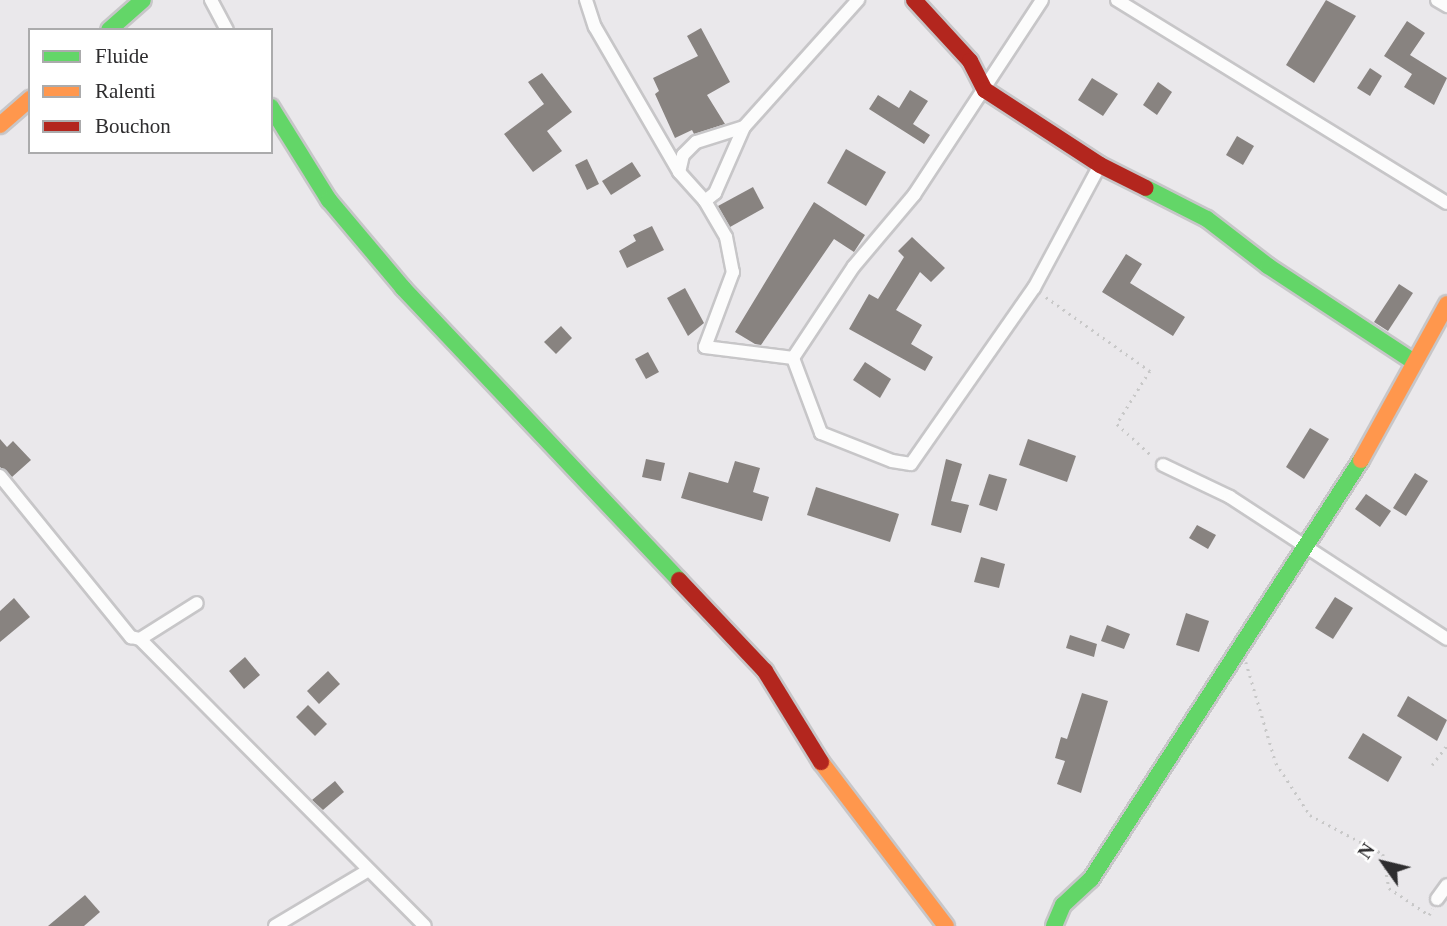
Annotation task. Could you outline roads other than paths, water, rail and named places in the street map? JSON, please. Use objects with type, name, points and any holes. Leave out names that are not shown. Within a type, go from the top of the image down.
[{"type":"street","points":[[111,28],[143,0]]},
{"type":"street","points":[[211,0],[227,28]]},
{"type":"street","points":[[586,0],[594,27],[679,172],[705,201],[726,237],[733,272],[705,348],[793,358]]},
{"type":"street","points":[[705,201],[715,192],[744,127],[858,0]]},
{"type":"street","points":[[914,0],[970,61],[985,90],[1100,165],[1207,219],[1268,266],[1414,362]]},
{"type":"street","points":[[793,358],[854,266],[914,195],[1042,0]]},
{"type":"street","points":[[1117,0],[1447,203]]},
{"type":"street","points":[[1437,0],[1447,6]]},
{"type":"street","points":[[0,125],[28,101]]},
{"type":"street","points":[[273,110],[330,200],[403,288],[765,671],[810,748],[946,926]]},
{"type":"street","points":[[679,172],[683,155],[696,142],[744,127]]},
{"type":"street","points":[[793,358],[821,433],[892,461],[912,464],[1034,289],[1100,165]]},
{"type":"street","points":[[1054,926],[1063,905],[1091,879],[1240,642],[1372,444],[1447,304]]},
{"type":"street","points":[[1163,465],[1230,497],[1447,639]]},
{"type":"street","points":[[0,476],[123,630],[140,639],[367,871],[380,878],[425,926]]},
{"type":"street","points":[[140,639],[197,603]]},
{"type":"street","points":[[275,926],[367,871]]},
{"type":"street","points":[[1437,899],[1447,885]]}]
